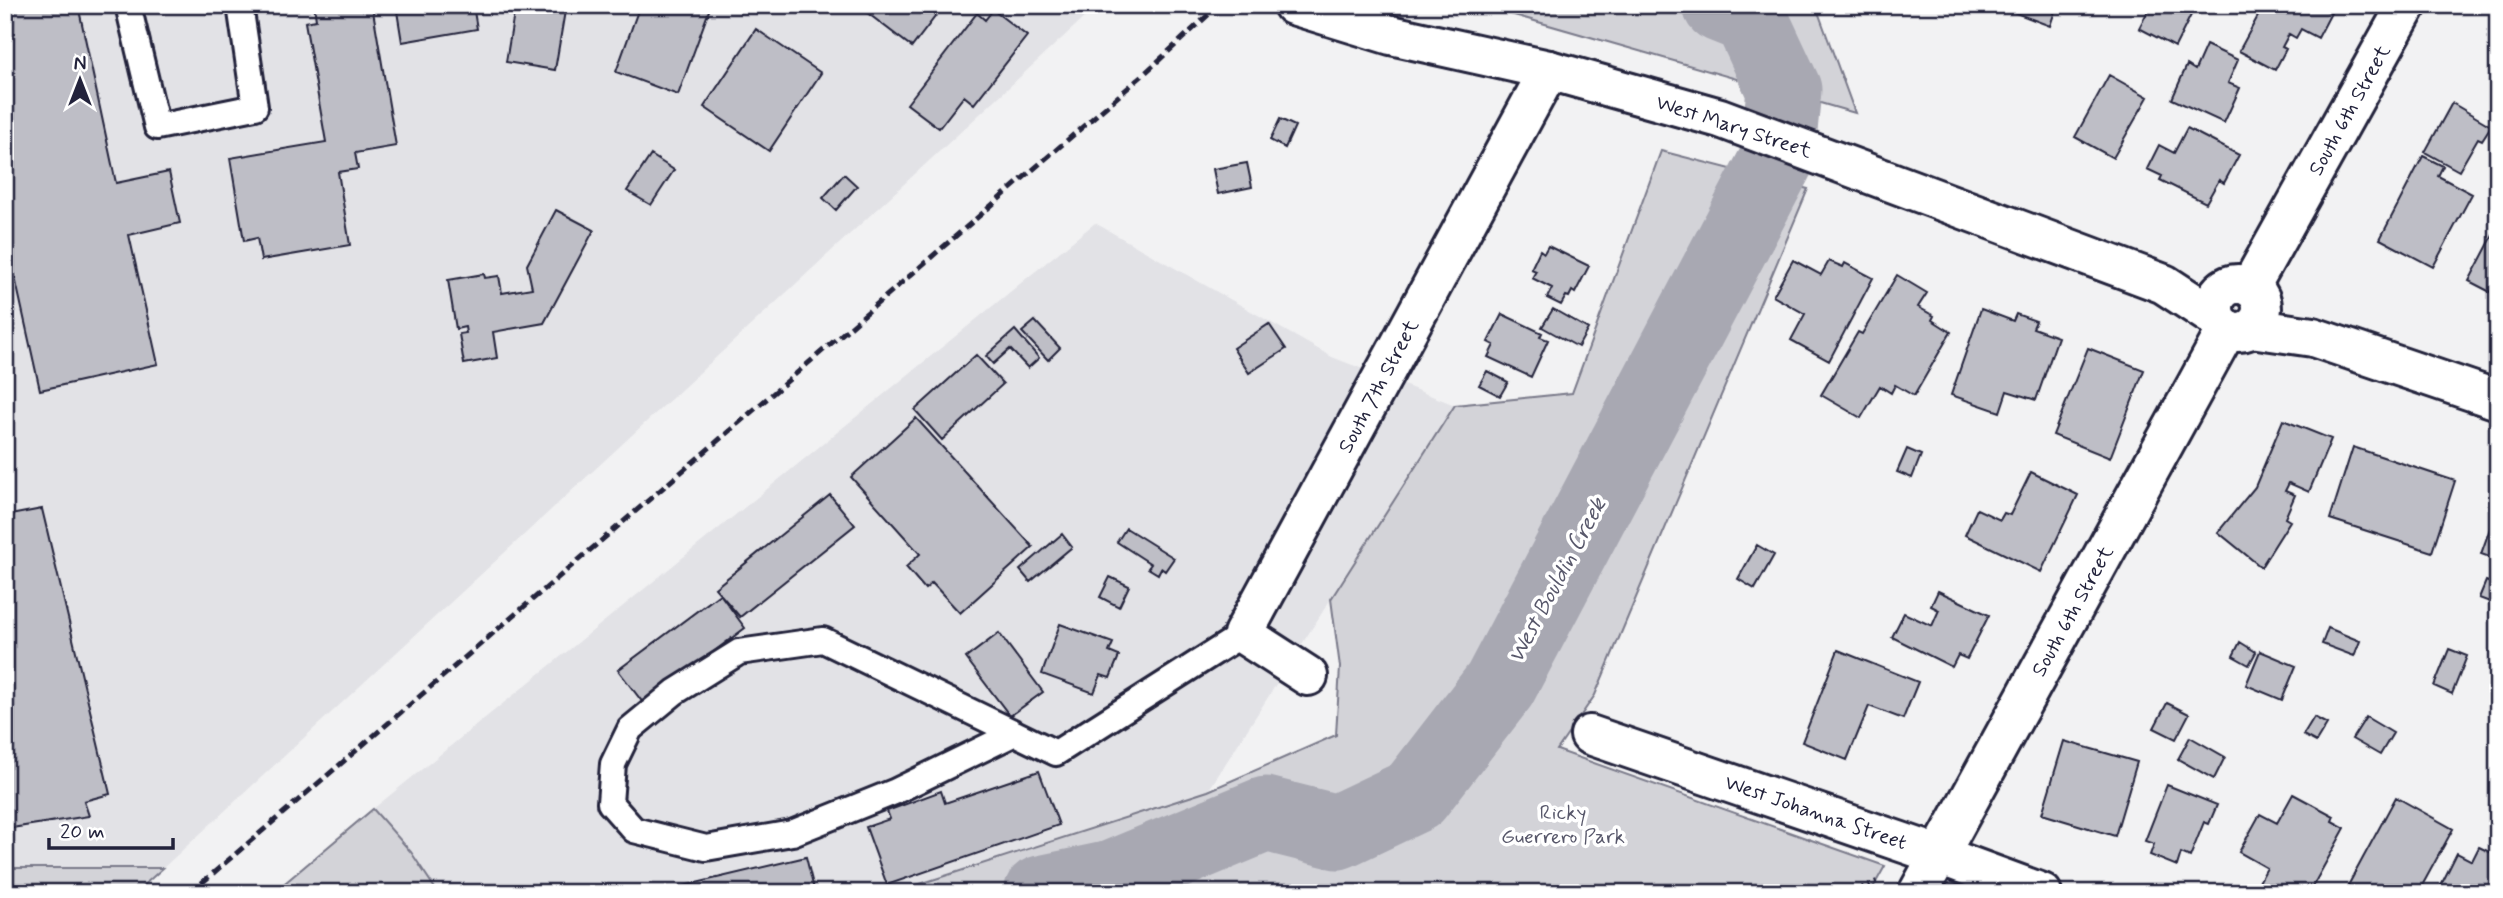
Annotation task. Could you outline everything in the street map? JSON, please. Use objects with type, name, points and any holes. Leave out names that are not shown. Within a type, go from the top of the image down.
[{"type":"street","name":"West Mary Street","points":[[1293,5],[1391,35],[1549,69],[1752,129],[2164,284],[2498,400]]},
{"type":"street","name":"South 6th Street","points":[[1904,884],[1939,855],[2407,5]]},
{"type":"street","name":"South 7th Street","points":[[1243,634],[1549,69]]},
{"type":"street","points":[[1243,634],[1308,676]]},
{"type":"street","name":"West Johanna Street","points":[[1590,735],[2042,893]]},
{"type":"lane","points":[[128,5],[157,127],[255,107],[240,5]]},
{"type":"lane","points":[[1015,733],[894,792],[792,833],[706,848],[634,830],[610,803],[613,764],[630,729],[675,692],[739,652],[823,640],[1015,733],[1055,753],[1243,634]]},
{"type":"path","points":[[1849,893],[1904,884]]},
{"type":"shaded area","points":[[5,5],[1067,5],[1086,16],[163,868],[5,868]]},
{"type":"shaded area","points":[[1095,223],[1332,357],[1455,405],[1208,791],[892,893],[438,893],[411,852],[373,809]]},
{"type":"green space","points":[[1479,5],[1813,5],[1817,9],[1855,113]]},
{"type":"green space","name":"Ricky Guerrero Park","points":[[1661,151],[1808,189],[1595,695],[1557,750],[1885,866],[1870,893],[892,893],[1208,791],[1336,735],[1340,667],[1331,599],[1455,405],[1572,393]]},
{"type":"green space","points":[[373,809],[411,852],[438,893],[273,893]]},
{"type":"green space","points":[[5,868],[163,868],[135,893],[5,893]]},
{"type":"building","points":[[5,5],[78,5],[116,183],[169,172],[180,223],[129,235],[158,364],[40,390],[5,232]]},
{"type":"building","points":[[314,5],[372,5],[396,146],[355,153],[358,169],[338,172],[350,245],[261,260],[257,238],[244,241],[230,158],[326,142],[305,22],[316,20]]},
{"type":"building","points":[[396,5],[473,5],[477,29],[402,42]]},
{"type":"building","points":[[524,5],[566,5],[555,70],[506,62],[515,7],[524,8]]},
{"type":"building","points":[[640,5],[711,5],[678,95],[616,72]]},
{"type":"building","points":[[857,5],[944,5],[912,47]]},
{"type":"building","points":[[1995,5],[2057,5],[2050,26]]},
{"type":"building","points":[[2151,5],[2196,5],[2175,47],[2139,28]]},
{"type":"building","points":[[2264,5],[2324,5],[2322,8],[2331,13],[2318,38],[2301,29],[2296,38],[2289,34],[2282,47],[2286,49],[2275,70],[2239,51]]},
{"type":"building","points":[[993,10],[1027,36],[974,104],[964,96],[939,128],[907,104],[977,13],[985,20]]},
{"type":"building","points":[[756,29],[821,73],[769,151],[704,107]]},
{"type":"building","points":[[2206,45],[2238,60],[2228,83],[2240,88],[2224,123],[2172,99],[2187,65],[2195,70]]},
{"type":"building","points":[[2109,75],[2148,97],[2113,158],[2075,137]]},
{"type":"building","points":[[2452,103],[2491,126],[2482,140],[2478,138],[2459,171],[2425,152]]},
{"type":"building","points":[[1280,119],[1295,126],[1285,148],[1270,140]]},
{"type":"building","points":[[2187,128],[2239,155],[2224,183],[2219,180],[2206,203],[2160,180],[2162,176],[2147,169],[2159,145],[2174,153]]},
{"type":"building","points":[[651,155],[674,170],[651,205],[627,191]]},
{"type":"building","points":[[2423,156],[2443,166],[2438,176],[2472,194],[2433,267],[2380,239]]},
{"type":"building","points":[[1247,163],[1252,187],[1218,194],[1213,169]]},
{"type":"building","points":[[844,174],[857,186],[836,210],[823,198]]},
{"type":"building","points":[[556,210],[594,230],[544,323],[493,332],[497,358],[464,364],[459,334],[466,333],[465,327],[456,329],[448,280],[484,274],[485,278],[499,276],[502,293],[532,288],[527,265]]},
{"type":"building","points":[[2498,226],[2498,296],[2469,281]]},
{"type":"building","points":[[1548,246],[1589,266],[1575,293],[1572,291],[1569,297],[1566,296],[1561,305],[1547,298],[1552,288],[1532,278],[1536,271],[1531,269],[1540,250],[1544,253]]},
{"type":"building","points":[[1793,260],[1821,275],[1829,261],[1843,267],[1845,263],[1873,278],[1829,361],[1791,340],[1805,314],[1773,296]]},
{"type":"building","points":[[1897,275],[1927,293],[1918,307],[1934,316],[1932,320],[1951,332],[1914,396],[1895,385],[1891,393],[1880,386],[1861,418],[1821,395],[1858,332],[1862,334]]},
{"type":"building","points":[[1553,309],[1588,329],[1578,347],[1542,327]]},
{"type":"building","points":[[1981,309],[2013,321],[2016,314],[2036,321],[2033,328],[2058,337],[2036,400],[2007,391],[2000,412],[1951,395]]},
{"type":"building","points":[[1502,314],[1542,333],[1540,337],[1548,340],[1531,377],[1488,357],[1494,345],[1488,342]]},
{"type":"building","points":[[1035,321],[1060,348],[1048,360],[1022,332]]},
{"type":"building","points":[[1269,324],[1286,349],[1249,373],[1233,348]]},
{"type":"building","points":[[1015,330],[1039,358],[1028,368],[1010,349],[993,364],[986,356]]},
{"type":"building","points":[[2088,348],[2144,370],[2110,458],[2053,435]]},
{"type":"building","points":[[976,355],[1003,384],[942,440],[915,410]]},
{"type":"building","points":[[1487,371],[1508,382],[1500,396],[1479,385]]},
{"type":"building","points":[[916,418],[1033,547],[960,613],[932,583],[925,589],[906,567],[920,554],[851,477]]},
{"type":"building","points":[[2283,420],[2331,439],[2309,492],[2289,483],[2285,491],[2295,495],[2285,518],[2290,521],[2261,567],[2218,532],[2255,487]]},
{"type":"building","points":[[2353,447],[2455,481],[2432,552],[2330,519]]},
{"type":"building","points":[[1907,449],[1921,455],[1912,478],[1897,472]]},
{"type":"building","points":[[2031,472],[2078,495],[2041,572],[1965,535],[1977,509],[2000,520],[2004,513],[2010,515]]},
{"type":"building","points":[[830,495],[855,525],[740,617],[715,588]]},
{"type":"building","points":[[2498,506],[2498,560],[2481,554]]},
{"type":"building","points":[[42,509],[110,794],[84,801],[89,816],[5,829],[5,516]]},
{"type":"building","points":[[1126,528],[1174,558],[1165,571],[1161,568],[1158,574],[1148,568],[1151,564],[1117,542]]},
{"type":"building","points":[[1062,534],[1072,547],[1030,582],[1020,570]]},
{"type":"building","points":[[1757,545],[1774,555],[1755,589],[1738,579]]},
{"type":"building","points":[[1110,577],[1129,586],[1119,607],[1100,597]]},
{"type":"building","points":[[2486,581],[2498,586],[2498,605],[2479,598]]},
{"type":"building","points":[[1938,591],[1989,615],[1967,659],[1958,655],[1952,667],[1892,637],[1904,613],[1932,626],[1939,610],[1931,606]]},
{"type":"building","points":[[720,594],[745,628],[644,704],[618,670]]},
{"type":"building","points":[[1060,624],[1113,643],[1109,652],[1119,656],[1110,678],[1101,675],[1094,693],[1042,674]]},
{"type":"building","points":[[2328,628],[2360,641],[2354,656],[2322,644]]},
{"type":"building","points":[[999,633],[1043,692],[1010,716],[966,658]]},
{"type":"building","points":[[2240,642],[2256,652],[2249,665],[2233,656]]},
{"type":"building","points":[[2449,649],[2467,656],[2452,694],[2434,686]]},
{"type":"building","points":[[1838,650],[1918,682],[1903,719],[1869,706],[1847,760],[1802,742]]},
{"type":"building","points":[[2260,651],[2296,666],[2282,700],[2246,685]]},
{"type":"building","points":[[2167,703],[2189,714],[2176,739],[2154,728]]},
{"type":"building","points":[[2314,717],[2327,724],[2316,742],[2303,735]]},
{"type":"building","points":[[2366,717],[2393,733],[2380,755],[2352,739]]},
{"type":"building","points":[[2190,737],[2225,757],[2214,779],[2178,759]]},
{"type":"building","points":[[2064,741],[2137,762],[2115,836],[2042,814]]},
{"type":"building","points":[[1039,771],[1059,825],[887,885],[866,827],[890,819],[887,811],[941,791],[945,803]]},
{"type":"building","points":[[2167,785],[2217,805],[2209,824],[2204,822],[2190,857],[2181,853],[2177,866],[2150,855],[2154,844],[2145,841]]},
{"type":"building","points":[[2293,794],[2334,816],[2332,821],[2345,828],[2309,893],[2273,893],[2258,884],[2267,868],[2239,852],[2260,814],[2277,823]]},
{"type":"building","points":[[2396,797],[2453,829],[2418,893],[2344,893]]},
{"type":"building","points":[[2479,847],[2498,856],[2492,871],[2498,874],[2498,893],[2437,893],[2457,853],[2472,861]]},
{"type":"building","points":[[806,857],[815,893],[680,893],[679,887]]},
{"type":"waterway","name":"West Bouldin Creek","points":[[1041,893],[1112,878],[1266,814],[1337,832],[1415,795],[1500,685],[1777,159],[1784,90],[1750,17],[1720,5]]},
{"type":"waterway","points":[[1087,883],[1087,893]]},
{"type":"railway","points":[[190,893],[1144,74],[1219,5]]}]
